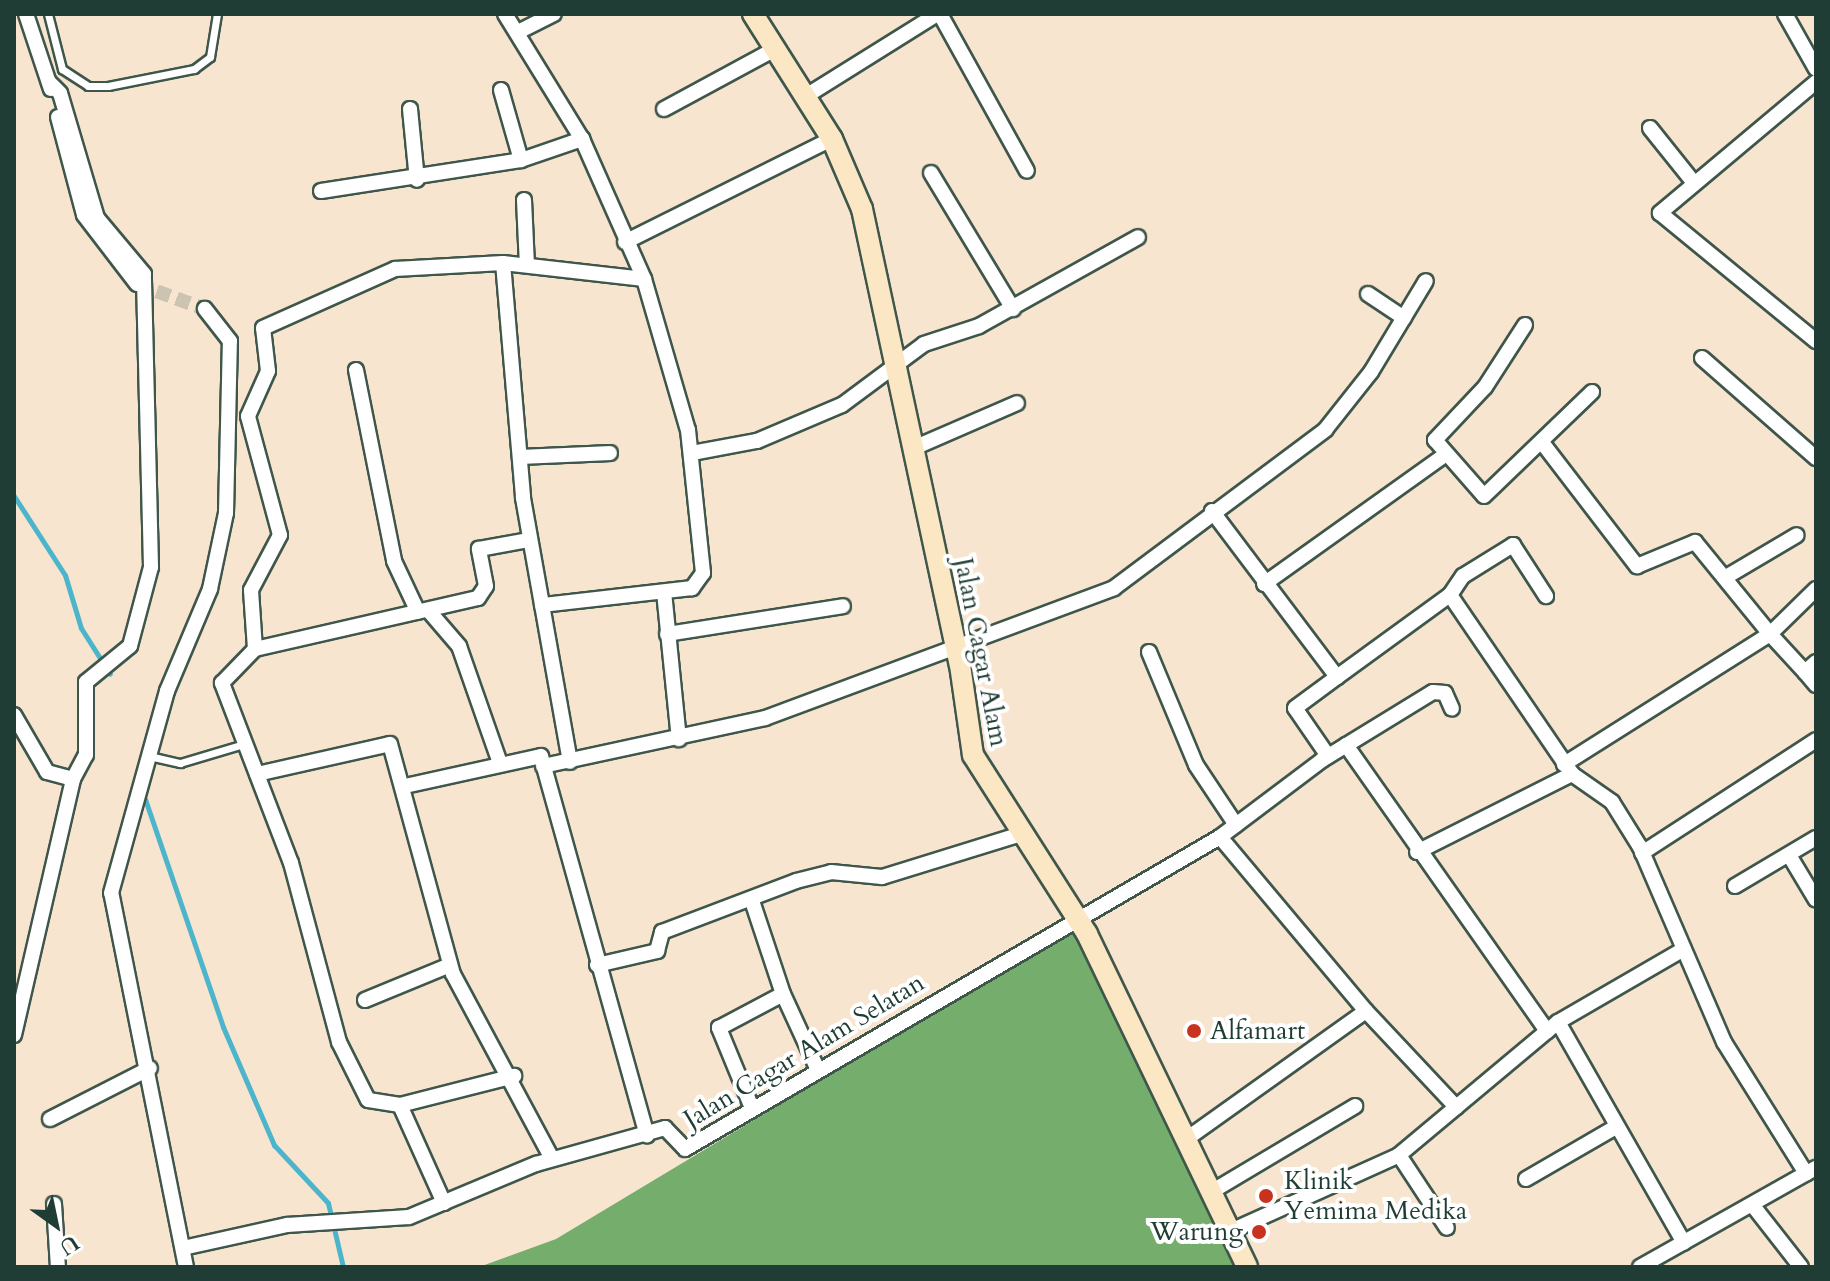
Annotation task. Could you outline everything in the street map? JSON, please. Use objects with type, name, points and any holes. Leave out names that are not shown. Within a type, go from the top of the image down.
[{"type":"street","points":[[26,14],[49,82],[84,215],[137,284]]},
{"type":"street","points":[[505,14],[582,139],[644,279],[692,453],[703,573],[692,588],[542,605]]},
{"type":"street","points":[[518,32],[554,14]]},
{"type":"street","name":"Jalan Cagar Alam","points":[[753,14],[832,139],[865,219],[957,649],[973,755],[1018,835],[1078,919],[1247,1267]]},
{"type":"street","points":[[806,96],[938,14],[1027,171]]},
{"type":"street","points":[[1785,14],[1816,69]]},
{"type":"street","points":[[664,109],[775,49]]},
{"type":"street","points":[[14,1035],[73,779],[86,755],[86,682],[130,646],[151,567],[144,274],[97,218],[60,93],[49,82]]},
{"type":"street","points":[[1816,82],[1660,213],[1816,341]]},
{"type":"street","points":[[501,90],[521,160]]},
{"type":"street","points":[[410,109],[417,180]]},
{"type":"street","points":[[1650,128],[1694,183]]},
{"type":"street","points":[[321,191],[417,180],[521,160],[582,139]]},
{"type":"street","points":[[625,242],[832,139]]},
{"type":"street","points":[[931,173],[1013,309]]},
{"type":"street","points":[[524,200],[527,265]]},
{"type":"street","points":[[692,453],[757,441],[808,420],[937,337],[1013,309],[1138,237]]},
{"type":"street","points":[[255,649],[251,590],[280,535],[248,416],[268,371],[263,328],[339,300],[379,271],[503,263],[644,279]]},
{"type":"street","points":[[503,263],[529,540],[570,762]]},
{"type":"street","points":[[543,766],[765,718],[1114,588],[1333,421],[1426,281]]},
{"type":"street","points":[[1368,294],[1404,318]]},
{"type":"street","points":[[186,1267],[150,1068],[111,893],[146,755],[210,589],[226,513],[230,341],[205,309]]},
{"type":"street","points":[[1525,325],[1485,387],[1436,439],[1485,497],[1544,445],[1592,392]]},
{"type":"street","points":[[1702,358],[1816,458]]},
{"type":"street","points":[[356,370],[394,561],[423,611],[459,646],[499,760]]},
{"type":"street","points":[[916,447],[1017,403]]},
{"type":"street","points":[[1544,445],[1637,566],[1691,541],[1726,577],[1770,634],[1810,667],[1816,685]]},
{"type":"street","points":[[521,457],[610,453]]},
{"type":"street","points":[[1264,584],[1446,454]]},
{"type":"street","points":[[1212,511],[1337,677]]},
{"type":"street","points":[[1726,577],[1797,535]]},
{"type":"street","points":[[514,1076],[400,1105],[368,1100],[339,1042],[291,863],[222,683],[255,649],[483,595],[479,549],[529,540]]},
{"type":"street","points":[[1328,756],[1295,708],[1450,595],[1463,576],[1513,545],[1546,596]]},
{"type":"street","points":[[1417,852],[1568,769],[1770,634],[1816,589]]},
{"type":"street","points":[[664,592],[679,739]]},
{"type":"street","points":[[1450,595],[1568,769],[1612,802],[1642,853],[1724,1042],[1811,1171],[1754,1207],[1642,1266]]},
{"type":"street","points":[[667,634],[843,606]]},
{"type":"street","points":[[1149,652],[1189,752],[1236,825]]},
{"type":"street","name":"Jalan Cagar Alam Selatan","points":[[647,1135],[670,1131],[681,1151],[817,1068],[1220,837],[1328,756],[1433,692],[1445,693],[1452,709]]},
{"type":"street","points":[[14,715],[47,772],[73,779]]},
{"type":"street","points":[[1642,853],[1816,740]]},
{"type":"street","points":[[257,774],[386,742],[405,786],[450,965],[514,1076],[552,1159]]},
{"type":"street","points":[[1346,745],[1417,852],[1552,1026],[1684,1243]]},
{"type":"street","points":[[183,1248],[237,1232],[331,1223],[358,1225],[444,1203],[552,1159],[647,1135],[543,766],[535,753],[405,786]]},
{"type":"street","points":[[597,965],[657,951],[662,932],[831,872],[882,877],[1018,835]]},
{"type":"street","points":[[1220,837],[1366,1011],[1456,1107]]},
{"type":"street","points":[[1735,886],[1816,838]]},
{"type":"street","points":[[1789,855],[1816,900]]},
{"type":"street","points":[[752,901],[783,994],[817,1068]]},
{"type":"street","points":[[1231,1231],[1399,1155],[1552,1026],[1682,950]]},
{"type":"street","points":[[365,1000],[450,965]]},
{"type":"street","points":[[752,1108],[719,1028],[783,994]]},
{"type":"street","points":[[1185,1140],[1366,1011]]},
{"type":"street","points":[[50,1119],[150,1068]]},
{"type":"street","points":[[400,1105],[444,1203]]},
{"type":"street","points":[[1211,1192],[1355,1106]]},
{"type":"street","points":[[1526,1179],[1614,1128]]},
{"type":"street","points":[[1399,1155],[1447,1228]]},
{"type":"street","points":[[54,1204],[58,1267]]},
{"type":"street","points":[[1754,1207],[1801,1267]]},
{"type":"lane","points":[[48,14],[62,69],[88,86],[108,86],[194,69],[210,57],[217,14]]},
{"type":"lane","points":[[146,755],[173,764],[247,743]]},
{"type":"green space","points":[[1072,929],[1241,1267],[479,1267],[556,1239]]},
{"type":"waterway","points":[[14,496],[65,575],[81,628],[110,674]]},
{"type":"waterway","points":[[145,799],[223,1027],[274,1145],[328,1203],[343,1267]]},
{"type":"tunnel","points":[[137,284],[205,309]]},
{"type":"place","name":"Alfamart","points":[[1194,1031]]},
{"type":"place","name":"Klinik Yemima Medika","points":[[1266,1196]]},
{"type":"place","name":"Warung","points":[[1259,1232]]}]
